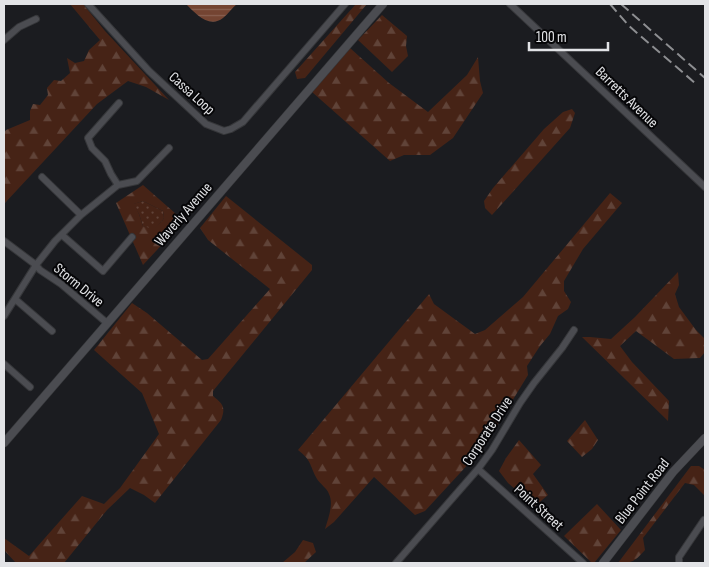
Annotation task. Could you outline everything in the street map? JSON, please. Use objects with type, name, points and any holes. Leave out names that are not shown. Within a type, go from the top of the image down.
[{"type":"street","name":"Cassa Loop","points":[[88,4],[149,71],[206,124],[224,131],[243,122],[345,4]]},
{"type":"street","name":"Waverly Avenue","points":[[4,443],[383,4]]},
{"type":"street","name":"Barretts Avenue","points":[[510,4],[705,187]]},
{"type":"street","points":[[4,40],[19,27],[36,19]]},
{"type":"street","points":[[118,185],[105,162],[92,148],[88,138],[119,103]]},
{"type":"street","name":"Storm Drive","points":[[4,316],[36,265],[55,241],[81,215],[118,185],[137,181],[169,148]]},
{"type":"street","points":[[42,177],[81,215]]},
{"type":"street","name":"Storm Drive","points":[[62,235],[103,271],[132,237]]},
{"type":"street","name":"Storm Drive","points":[[4,241],[61,284],[107,323]]},
{"type":"street","points":[[15,299],[52,331]]},
{"type":"street","name":"Corporate Drive","points":[[396,563],[478,469],[492,450],[525,395],[574,330]]},
{"type":"street","points":[[4,364],[30,387]]},
{"type":"street","name":"Blue Point Road","points":[[604,563],[672,472],[705,438]]},
{"type":"street","name":"Point Street","points":[[478,469],[583,563]]},
{"type":"street","points":[[679,563],[679,557],[704,520]]},
{"type":"green space","points":[[70,4],[83,4],[105,31],[169,100],[146,87],[128,81],[97,104],[4,204],[4,133],[6,130],[30,120],[30,111],[33,104],[40,105],[48,95],[47,88],[54,80],[61,81],[70,73],[67,58],[75,63],[84,61],[89,50],[100,40]]},
{"type":"green space","points":[[356,4],[367,4],[305,78],[297,79],[295,72]]},
{"type":"green space","points":[[382,15],[407,36],[408,56],[392,72],[358,40]]},
{"type":"green space","points":[[350,48],[389,83],[428,112],[467,75],[478,57],[483,93],[453,138],[430,155],[404,155],[390,161],[312,92]]},
{"type":"green space","points":[[572,109],[575,113],[570,128],[492,215],[485,208],[484,201],[493,188],[544,129],[563,112]]},
{"type":"green space","points":[[143,185],[184,221],[143,265],[116,203]],"holes":[[[143,201],[163,211],[164,218],[153,229],[143,226],[134,204]]]},
{"type":"green space","points":[[610,193],[622,203],[583,249],[564,281],[564,291],[571,302],[568,309],[558,316],[550,334],[527,366],[528,375],[484,447],[425,511],[415,515],[374,477],[334,522],[325,529],[331,502],[328,492],[317,479],[308,460],[298,450],[429,294],[434,304],[475,334],[485,330],[523,297]]},
{"type":"green space","points":[[226,196],[312,265],[312,270],[213,391],[213,396],[223,406],[221,420],[155,503],[130,488],[107,510],[64,563],[16,563],[4,550],[4,538],[29,556],[82,496],[104,504],[120,488],[159,434],[142,393],[94,350],[132,303],[147,313],[202,360],[208,359],[270,289],[208,240],[200,228]]},
{"type":"green space","points":[[143,201],[163,211],[164,218],[153,230],[143,226],[133,204]]},
{"type":"green space","points":[[678,272],[679,285],[675,294],[679,307],[705,339],[705,352],[700,358],[674,359],[636,331],[620,346],[632,362],[669,401],[668,421],[582,337],[611,339]]},
{"type":"green space","points":[[585,420],[598,440],[592,449],[582,457],[567,441]]},
{"type":"green space","points":[[519,440],[541,465],[533,474],[548,495],[535,506],[508,483],[499,471]]},
{"type":"green space","points":[[691,466],[699,466],[705,470],[705,496],[694,485],[685,483],[643,538],[645,550],[633,561],[618,563]]},
{"type":"green space","points":[[597,504],[621,530],[594,563],[592,563],[564,536]]},
{"type":"green space","points":[[303,540],[313,543],[316,552],[304,563],[282,563],[295,552]]},
{"type":"shaded area","points":[[186,4],[237,4],[223,18],[213,22],[194,12]]},
{"type":"railway","points":[[610,4],[629,26],[695,83]]},
{"type":"railway","points":[[621,4],[705,78]]}]
